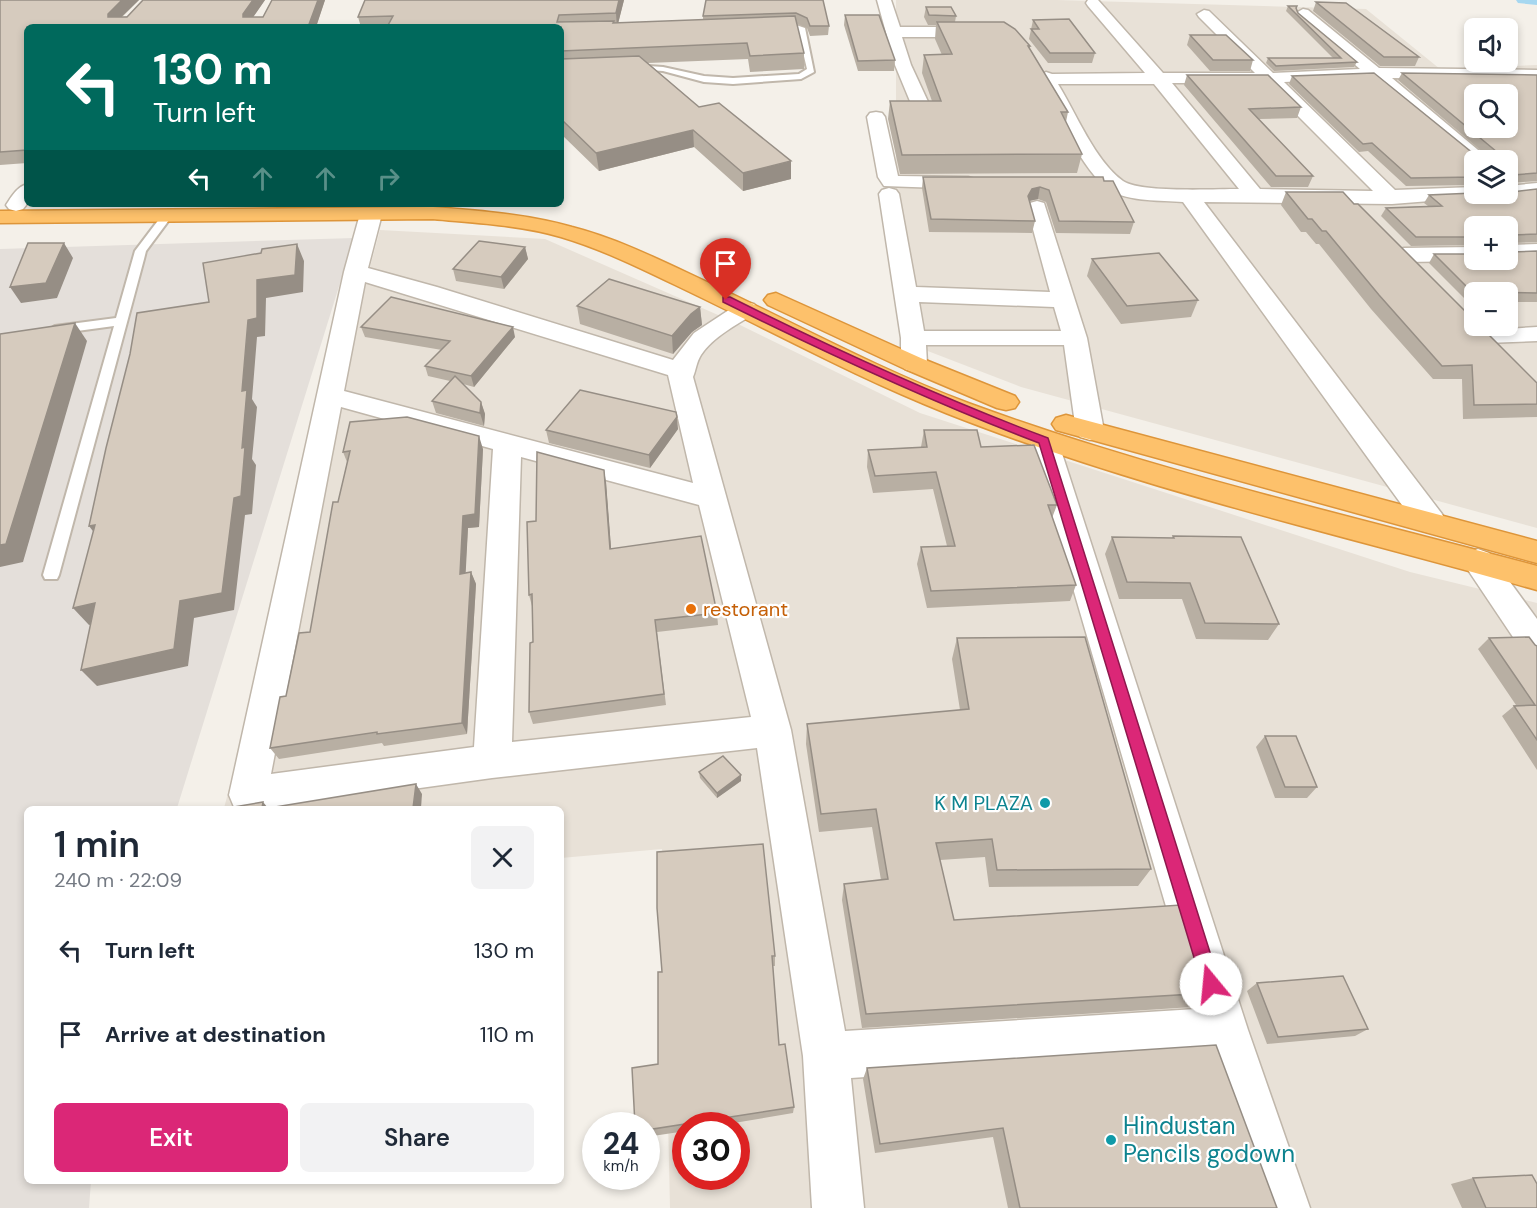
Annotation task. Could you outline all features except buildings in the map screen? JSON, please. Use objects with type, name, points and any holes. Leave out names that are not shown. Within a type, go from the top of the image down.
[{"type":"highway","points":[[50,207],[167,216],[433,213],[484,217],[563,231],[604,244],[952,406],[1044,441],[1178,481],[1537,578]]},
{"type":"highway","points":[[489,207],[535,212],[607,228],[663,250],[914,364],[1048,418],[1537,552]]},
{"type":"street","points":[[884,0],[903,64],[921,106]]},
{"type":"street","points":[[1093,3],[1254,195]]},
{"type":"street","points":[[1303,13],[1468,150]]},
{"type":"street","points":[[1204,14],[1392,198]]},
{"type":"street","points":[[895,32],[995,32]]},
{"type":"street","points":[[1036,60],[1098,169],[1111,182],[1130,191],[1189,196],[1254,195],[1348,198],[1464,194]]},
{"type":"street","points":[[1047,79],[1267,78],[1375,73],[1537,75]]},
{"type":"street","points":[[876,117],[891,182],[990,182]]},
{"type":"street","points":[[1083,182],[1111,182]]},
{"type":"street","points":[[889,194],[913,338],[914,364]]},
{"type":"street","points":[[1189,196],[1431,522]]},
{"type":"street","points":[[1348,198],[1372,222]]},
{"type":"street","points":[[1037,207],[1075,338],[1090,431]]},
{"type":"street","points":[[371,214],[356,272],[248,795],[492,761],[773,730]]},
{"type":"street","points":[[1388,239],[1428,278]]},
{"type":"street","points":[[1518,252],[1537,251]]},
{"type":"street","points":[[1404,255],[1464,254]]},
{"type":"street","points":[[356,272],[683,370]]},
{"type":"street","points":[[906,294],[1065,300]]},
{"type":"street","points":[[746,309],[714,329],[690,354],[680,377],[710,498],[773,730],[826,1056],[838,1208]]},
{"type":"street","points":[[1518,333],[1537,334]]},
{"type":"street","points":[[1485,336],[1508,358]]},
{"type":"street","points":[[913,338],[1075,338]]},
{"type":"street","points":[[330,396],[710,498]]},
{"type":"street","points":[[1044,441],[1225,1030],[1284,1208]]},
{"type":"street","points":[[492,761],[507,445]]},
{"type":"street","points":[[1478,561],[1537,645]]},
{"type":"street","points":[[826,1056],[1225,1030]]},
{"type":"lane","points":[[630,67],[663,69],[704,80],[724,81],[795,76],[812,70],[802,30],[788,26],[764,27]]},
{"type":"lane","points":[[51,575],[141,251],[167,216]]},
{"type":"lane","points":[[44,332],[120,321]]},
{"type":"shaded area","points":[[896,0],[1057,0],[1366,9],[1440,69],[1464,68],[1464,72],[1518,72],[1518,66],[1537,65],[1537,528],[1021,387],[907,343],[896,193]]},
{"type":"shaded area","points":[[380,230],[545,239],[734,322],[920,413],[1410,572],[1537,603],[1537,1208],[670,1208],[662,849],[564,858],[564,806],[225,806]]},
{"type":"shaded area","points":[[354,238],[178,806],[24,806],[24,1184],[91,1184],[89,1208],[0,1208],[0,249]]},
{"type":"waterway","points":[[1523,0],[1537,1]]},
{"type":"place","name":"restorant","points":[[691,609]]},
{"type":"place","name":"K M PLAZA","points":[[1045,803]]},
{"type":"place","name":"Hindustan Pencils godown","points":[[1111,1140]]},
{"type":"route","points":[[726,300],[826,349],[952,406],[1044,441],[1211,984]]}]
